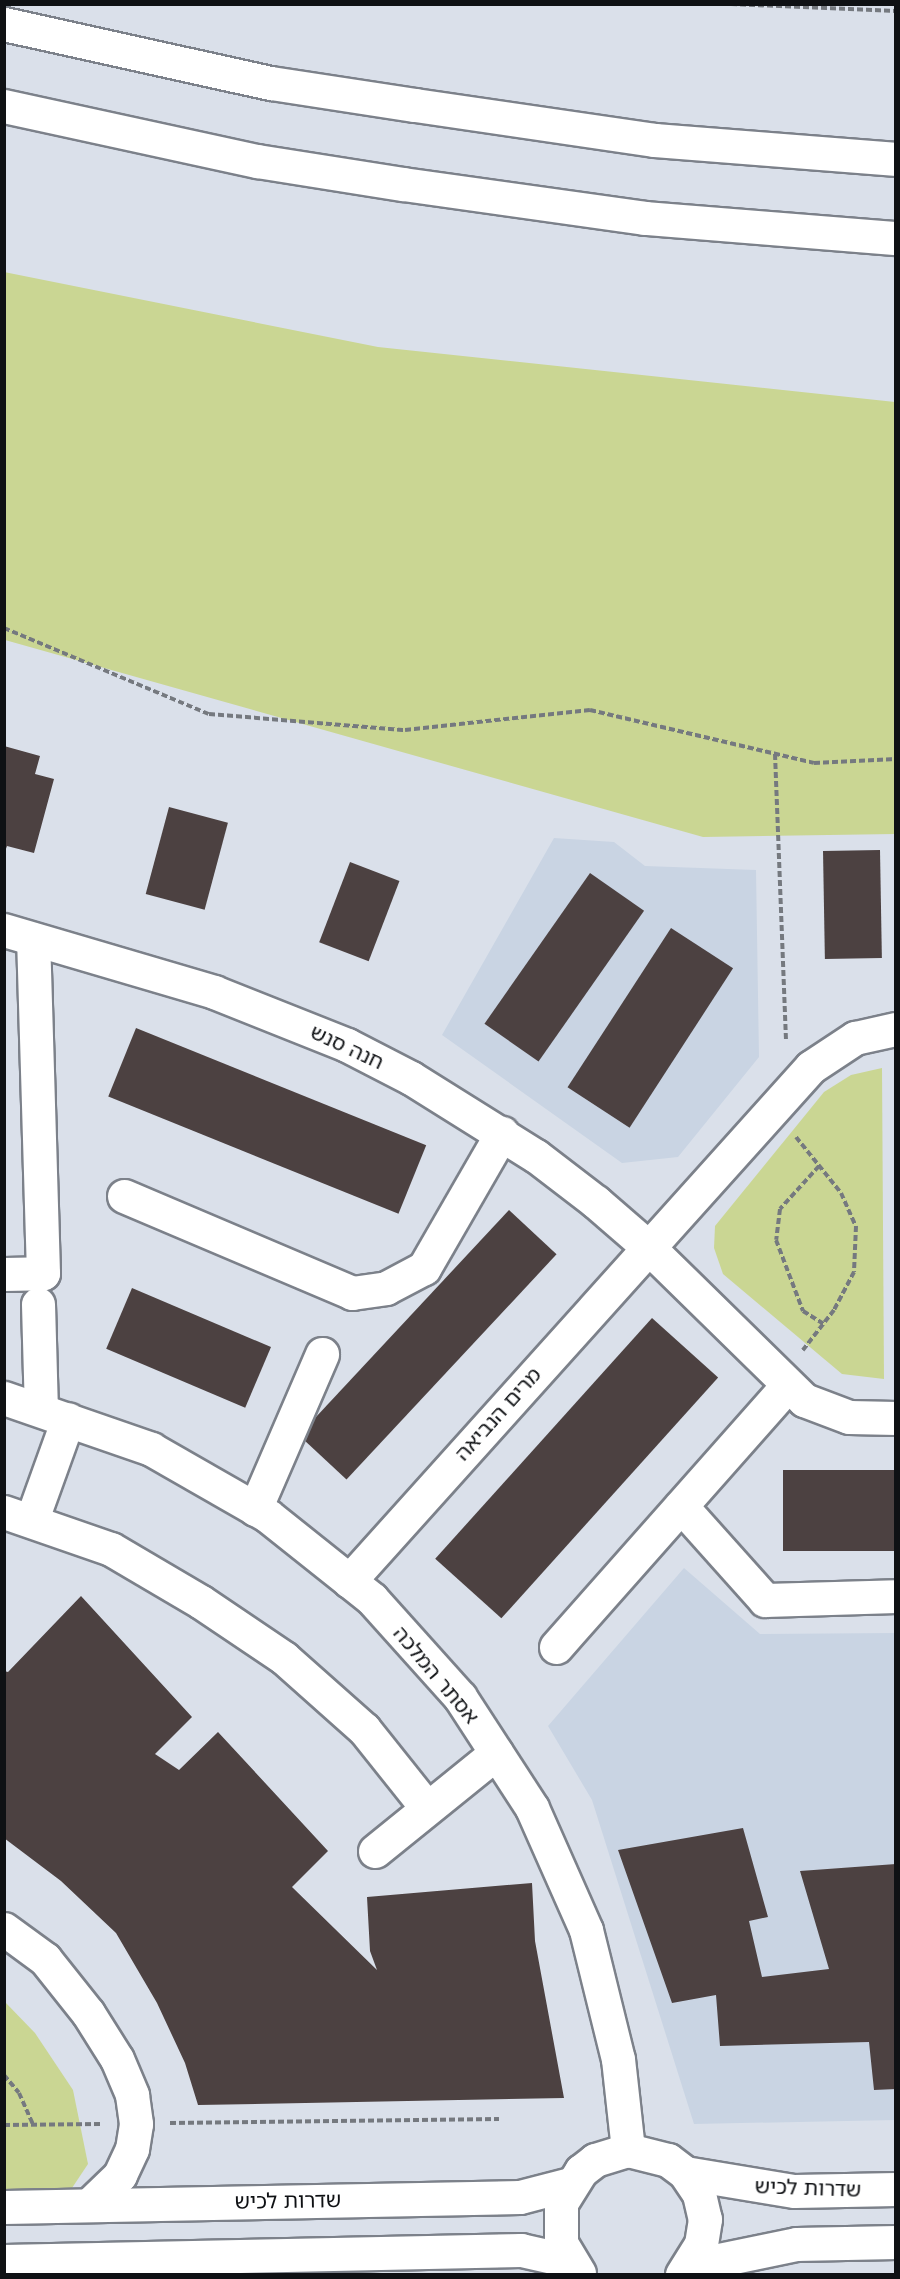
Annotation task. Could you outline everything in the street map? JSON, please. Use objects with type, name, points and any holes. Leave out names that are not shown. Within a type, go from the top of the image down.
[{"type":"main road","points":[[4,24],[271,83],[426,107],[654,140],[896,159]]},
{"type":"main road","points":[[4,106],[257,161],[427,187],[645,218],[896,238]]},
{"type":"main road","points":[[4,1274],[43,1273],[19,934]]},
{"type":"main road","name":"חנה סנש","points":[[19,934],[214,992],[281,1016],[411,1078],[502,1133],[596,1202],[648,1247]]},
{"type":"main road","name":"מרים הנביאה","points":[[349,1581],[781,1100],[836,1047],[865,1035],[896,1029]]},
{"type":"main road","points":[[124,1196],[352,1293],[387,1288],[424,1268],[502,1133]]},
{"type":"main road","points":[[648,1247],[783,1383],[813,1405],[836,1414],[896,1418]]},
{"type":"main road","points":[[38,1304],[54,1414],[18,1515],[111,1549],[201,1602],[284,1658],[364,1729],[427,1808]]},
{"type":"main road","points":[[255,1509],[322,1354]]},
{"type":"main road","points":[[556,1647],[681,1506],[783,1383]]},
{"type":"main road","name":"אסתר המלכה","points":[[4,1398],[151,1449],[255,1509],[372,1599],[460,1697],[532,1808],[586,1930],[618,2060],[628,2150]]},
{"type":"main road","points":[[681,1506],[765,1600],[896,1596]]},
{"type":"main road","points":[[375,1851],[496,1753]]},
{"type":"main road","points":[[4,1929],[45,1959],[88,2013],[117,2059],[132,2095],[136,2124],[132,2149],[120,2175],[89,2205]]},
{"type":"main road","points":[[575,2268],[559,2223],[561,2202],[570,2184],[595,2160],[628,2150],[649,2152],[685,2173],[699,2194],[705,2219],[701,2244],[686,2270]]},
{"type":"main road","name":"שדרות לכיש","points":[[685,2173],[794,2191],[896,2189]]},
{"type":"main road","name":"שדרות לכיש","points":[[4,2207],[520,2197],[570,2184]]},
{"type":"main road","points":[[686,2270],[796,2244],[896,2242]]},
{"type":"main road","points":[[4,2261],[98,2266],[520,2250],[575,2268]]},
{"type":"path","points":[[731,4],[896,11]]},
{"type":"path","points":[[4,628],[209,714],[405,729],[590,710],[814,763],[896,759]]},
{"type":"path","points":[[775,754],[781,1100],[819,1166],[841,1193],[856,1226],[854,1272],[824,1324],[783,1383]]},
{"type":"path","points":[[819,1166],[780,1209],[776,1240],[803,1311],[824,1324]]},
{"type":"path","points":[[4,2075],[19,2093],[33,2125]]},
{"type":"path","points":[[4,2126],[499,2119]]},
{"type":"shaded area","points":[[554,838],[614,842],[645,866],[756,870],[759,1057],[678,1157],[622,1163],[442,1035]]},
{"type":"shaded area","points":[[684,1568],[760,1634],[895,1633],[895,2120],[694,2124],[592,1800],[548,1726]]},
{"type":"green space","points":[[4,272],[378,347],[895,402],[895,834],[703,837],[5,640]]},
{"type":"green space","points":[[882,1068],[884,1379],[842,1374],[723,1274],[714,1248],[715,1226],[824,1092],[851,1075]]},
{"type":"green space","points":[[4,2001],[35,2033],[73,2090],[88,2164],[70,2191],[5,2189]]},
{"type":"building","points":[[4,746],[40,756],[35,774],[54,779],[34,853],[7,846],[4,854]]},
{"type":"building","points":[[169,807],[228,823],[205,910],[146,894]]},
{"type":"building","points":[[880,850],[882,958],[825,959],[823,851]]},
{"type":"building","points":[[350,862],[399,881],[369,961],[319,942]]},
{"type":"building","points":[[590,873],[644,911],[539,1062],[484,1024]]},
{"type":"building","points":[[671,928],[733,968],[630,1128],[568,1087]]},
{"type":"building","points":[[136,1028],[426,1145],[398,1214],[108,1097]]},
{"type":"building","points":[[509,1210],[557,1254],[346,1480],[299,1435]]},
{"type":"building","points":[[132,1288],[271,1347],[245,1408],[106,1349]]},
{"type":"building","points":[[652,1318],[718,1378],[501,1618],[435,1559]]},
{"type":"building","points":[[783,1470],[896,1470],[896,1551],[783,1551]]},
{"type":"building","points":[[81,1596],[192,1717],[155,1754],[179,1770],[218,1732],[328,1851],[292,1887],[377,1970],[370,1951],[367,1897],[532,1883],[535,1941],[564,2098],[198,2105],[185,2063],[157,2003],[116,1933],[61,1881],[4,1838],[4,1671],[8,1672]]},
{"type":"building","points":[[743,1828],[768,1917],[749,1921],[762,1977],[829,1969],[800,1871],[896,1864],[896,2089],[874,2090],[869,2042],[720,2046],[716,1995],[672,2003],[618,1850]]}]
